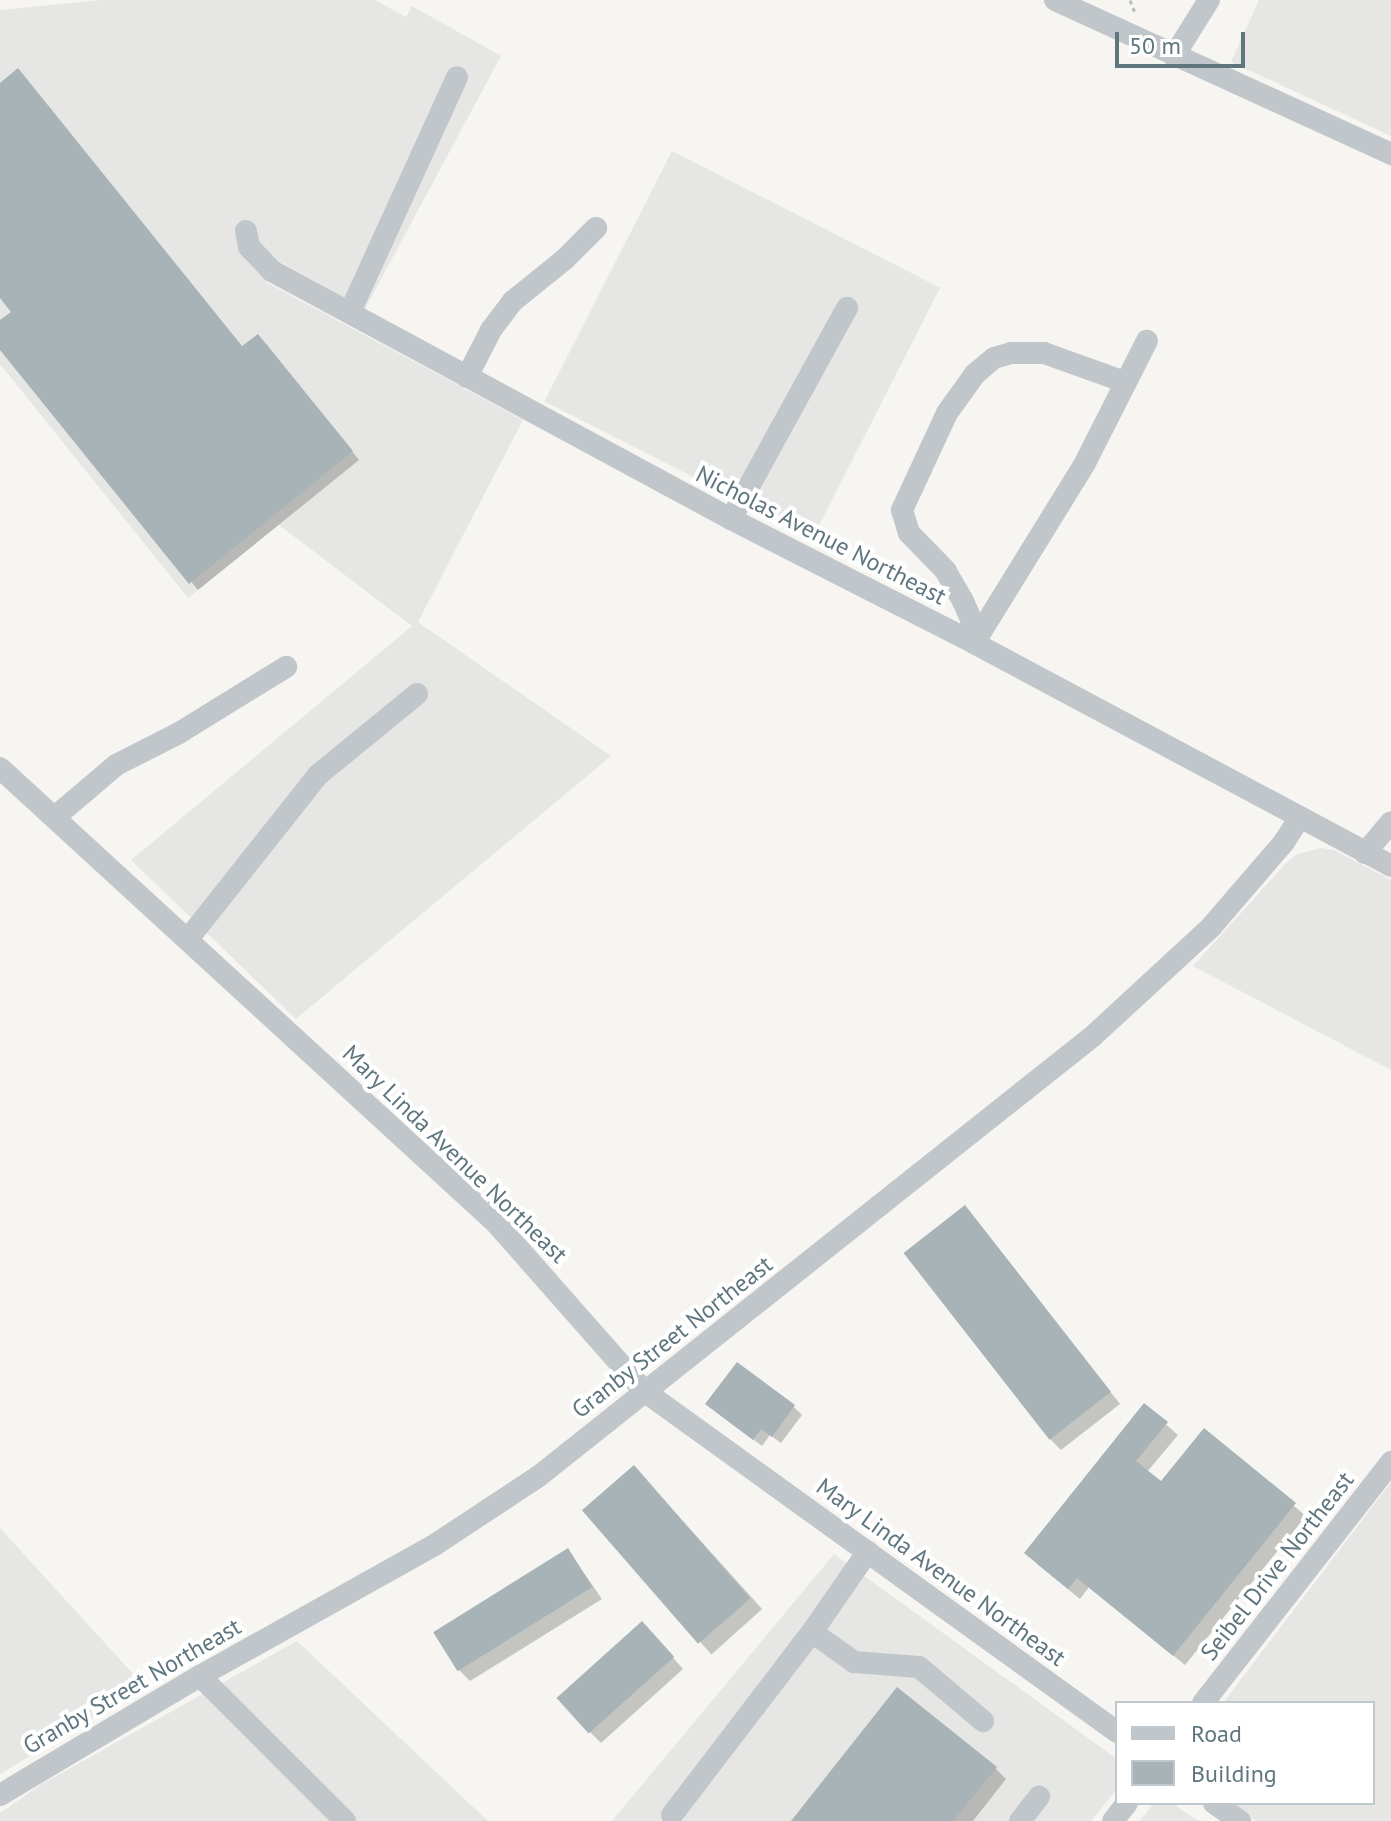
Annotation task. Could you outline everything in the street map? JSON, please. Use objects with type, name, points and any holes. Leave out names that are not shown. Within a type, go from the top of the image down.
[{"type":"street","points":[[1055,0],[1391,154]]},
{"type":"street","points":[[1174,56],[1209,0]]},
{"type":"street","points":[[350,312],[457,77]]},
{"type":"street","points":[[467,377],[491,330],[513,301],[565,259],[596,228]]},
{"type":"street","name":"Nicholas Avenue Northeast","points":[[246,231],[249,247],[260,262],[467,377],[1391,866]]},
{"type":"street","points":[[731,519],[847,308]]},
{"type":"street","points":[[974,643],[1085,463],[1147,341]]},
{"type":"street","points":[[974,643],[971,619],[963,601],[946,571],[909,533],[902,510],[947,413],[975,374],[994,358],[1011,353],[1044,353],[1125,382]]},
{"type":"street","points":[[55,817],[116,765],[179,733],[286,667]]},
{"type":"street","points":[[188,939],[318,775],[417,694]]},
{"type":"street","name":"Mary Linda Avenue Northeast","points":[[0,768],[496,1223],[644,1391],[1115,1731]]},
{"type":"street","name":"Granby Street Northeast","points":[[0,1795],[200,1676],[488,1512],[1093,1036],[1211,927],[1284,842],[1299,819]]},
{"type":"street","points":[[1365,853],[1391,822]]},
{"type":"street","name":"Seibel Drive Northeast","points":[[1205,1701],[1391,1462]]},
{"type":"street","points":[[672,1815],[812,1632],[868,1551]]},
{"type":"street","points":[[812,1632],[854,1662],[919,1667],[983,1721]]},
{"type":"street","points":[[200,1676],[345,1821]]},
{"type":"street","points":[[1020,1821],[1039,1797]]},
{"type":"street","points":[[1113,1821],[1125,1805]]},
{"type":"street","points":[[1217,1805],[1240,1821]]},
{"type":"shaded area","points":[[102,0],[375,0],[406,17],[412,6],[501,56],[365,309],[278,261],[266,282],[523,420],[418,622],[611,756],[296,1019],[131,860],[412,626],[279,525],[188,598],[0,364],[0,10]]},
{"type":"shaded area","points":[[1259,0],[1391,0],[1391,136],[1231,62]]},
{"type":"shaded area","points":[[672,151],[940,288],[813,538],[544,401]]},
{"type":"shaded area","points":[[1321,848],[1334,850],[1391,880],[1391,1070],[1193,966],[1285,864],[1297,854]]},
{"type":"shaded area","points":[[1391,1482],[1391,1821],[1256,1821],[1234,1805],[1375,1805],[1375,1701],[1225,1701]]},
{"type":"shaded area","points":[[0,1528],[145,1687],[0,1774]]},
{"type":"shaded area","points":[[834,1554],[1115,1758],[1115,1791],[1091,1821],[612,1821]]},
{"type":"shaded area","points":[[297,1641],[488,1821],[0,1821],[0,1813],[42,1784]]},
{"type":"shaded area","points":[[1152,1805],[1175,1805],[1198,1821],[1140,1821]]},
{"type":"building","points":[[18,68],[242,346],[258,334],[353,451],[189,584],[0,350],[0,320],[11,312],[0,298],[0,83]]},
{"type":"building","points":[[965,1205],[1111,1392],[1049,1440],[904,1253]]},
{"type":"building","points":[[737,1362],[795,1405],[772,1437],[761,1429],[753,1440],[705,1404]]},
{"type":"building","points":[[1144,1403],[1168,1422],[1136,1461],[1161,1481],[1204,1428],[1296,1503],[1173,1656],[1077,1578],[1068,1589],[1024,1553]]},
{"type":"building","points":[[634,1465],[750,1599],[698,1644],[582,1510]]},
{"type":"building","points":[[568,1548],[592,1587],[458,1671],[433,1632]]},
{"type":"building","points":[[642,1621],[674,1657],[589,1734],[557,1698]]},
{"type":"building","points":[[897,1687],[997,1767],[953,1821],[791,1821]]}]
